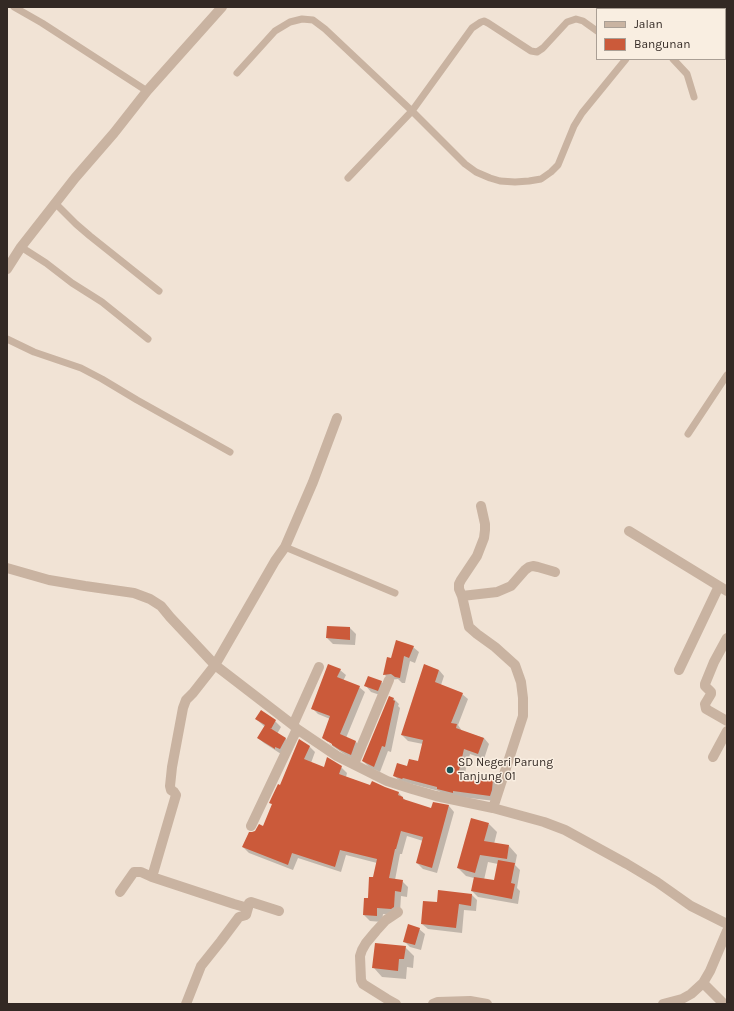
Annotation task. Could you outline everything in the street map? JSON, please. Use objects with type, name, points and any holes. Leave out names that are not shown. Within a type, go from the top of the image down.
[{"type":"street","points":[[7,269],[21,246],[55,203],[147,91],[222,7]]},
{"type":"street","points":[[152,877],[176,795],[171,790],[170,786],[172,767],[183,708],[186,700],[215,665],[275,561],[285,547],[313,482],[337,418]]},
{"type":"street","points":[[481,506],[485,524],[484,538],[477,556],[459,584],[459,589],[469,626],[515,665],[521,682],[523,698],[522,716],[493,808]]},
{"type":"street","points":[[629,531],[723,588],[679,670]]},
{"type":"street","points":[[462,596],[497,592],[511,586],[528,567],[538,567],[554,572]]},
{"type":"street","points":[[7,568],[49,580],[134,593],[150,599],[161,606],[215,665],[295,727],[337,756],[387,781],[436,796],[493,808],[544,822],[565,830],[657,882],[691,906],[727,924]]},
{"type":"street","points":[[727,638],[714,662],[705,684],[711,692],[705,704],[706,709],[727,721]]},
{"type":"street","points":[[251,826],[295,727],[319,667]]},
{"type":"street","points":[[354,764],[389,680]]},
{"type":"street","points":[[713,757],[727,732]]},
{"type":"street","points":[[120,892],[134,872],[141,872],[191,891],[248,908]]},
{"type":"street","points":[[186,1004],[201,966],[239,917],[246,915],[249,903],[251,902],[279,911]]},
{"type":"street","points":[[396,1004],[363,984],[361,980],[360,956],[366,943],[376,931],[398,912]]},
{"type":"street","points":[[663,1004],[682,999],[691,994],[704,983],[725,942],[727,931]]},
{"type":"street","points":[[704,983],[719,1002]]},
{"type":"street","points":[[433,1004],[438,1002],[470,1001],[482,1003]]},
{"type":"lane","points":[[14,7],[42,23],[147,91]]},
{"type":"lane","points":[[238,73],[275,31],[290,22],[302,19],[313,20],[325,29],[412,111],[465,164],[476,172],[490,178],[500,181],[515,182],[540,179],[558,166],[574,126],[582,113],[625,60]]},
{"type":"lane","points":[[348,178],[412,111],[472,28],[481,22],[484,21],[488,23],[531,51],[537,52],[543,48],[567,22],[576,19],[583,21],[596,30]]},
{"type":"lane","points":[[674,60],[687,74],[694,97]]},
{"type":"lane","points":[[55,203],[90,236],[159,292]]},
{"type":"lane","points":[[21,246],[72,283],[102,302],[148,340]]},
{"type":"lane","points":[[7,340],[34,352],[81,368],[230,452]]},
{"type":"lane","points":[[688,434],[727,375]]},
{"type":"lane","points":[[285,547],[395,593]]},
{"type":"building","points":[[327,626],[350,627],[350,640],[326,638]]},
{"type":"building","points":[[396,640],[414,646],[409,658],[404,656],[400,678],[391,674],[383,675],[387,657],[391,658]]},
{"type":"building","points":[[328,664],[341,669],[337,677],[360,686],[340,734],[356,741],[351,755],[340,750],[322,738],[330,716],[311,709]]},
{"type":"building","points":[[424,664],[439,670],[435,682],[463,693],[451,723],[457,724],[456,728],[484,738],[478,754],[464,749],[458,775],[493,779],[490,796],[453,791],[453,793],[437,789],[437,787],[393,776],[397,763],[407,766],[409,759],[418,761],[423,740],[401,735]]},
{"type":"building","points":[[368,676],[382,681],[378,691],[364,686]]},
{"type":"building","points":[[389,696],[394,698],[393,700],[395,701],[385,747],[382,746],[374,767],[362,761]]},
{"type":"building","points":[[261,710],[276,720],[271,729],[286,738],[280,749],[275,747],[275,749],[257,738],[265,725],[255,719]]},
{"type":"building","points":[[299,739],[310,746],[304,759],[324,767],[327,757],[342,766],[339,774],[370,785],[372,781],[399,792],[398,795],[403,797],[403,799],[431,808],[433,802],[449,805],[432,868],[416,863],[423,837],[401,831],[395,849],[389,878],[403,880],[401,892],[395,891],[394,907],[391,909],[377,908],[377,916],[363,915],[364,898],[368,898],[369,877],[373,877],[377,859],[340,850],[335,867],[292,853],[288,865],[242,847],[249,832],[255,831],[259,824],[263,826],[272,804],[269,803],[278,784],[280,785]]},
{"type":"building","points":[[471,818],[489,823],[484,841],[509,845],[507,859],[480,855],[475,873],[457,868]]},
{"type":"building","points":[[498,860],[515,863],[511,883],[515,884],[512,899],[471,891],[474,877],[494,880]]},
{"type":"building","points":[[438,890],[472,894],[471,906],[459,904],[456,928],[421,924],[423,901],[437,902]]},
{"type":"building","points":[[408,924],[420,928],[415,945],[403,942]]},
{"type":"building","points":[[375,943],[406,946],[404,959],[399,959],[398,971],[372,968]]},
{"type":"place","name":"SD Negeri Parung Tanjung 01","points":[[450,770]]}]
